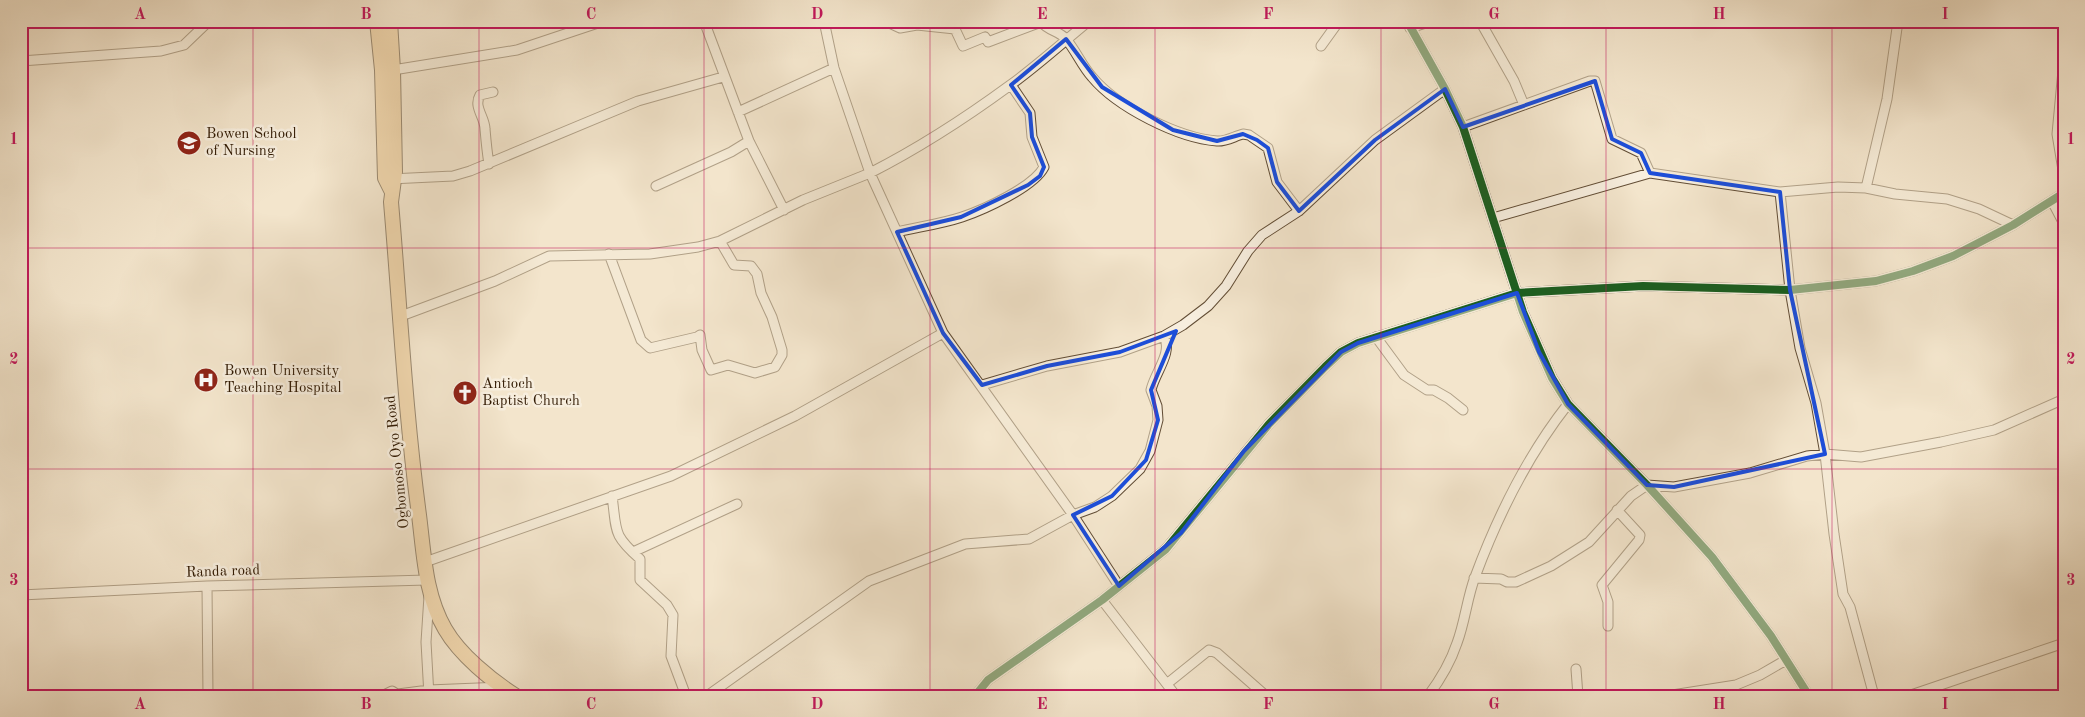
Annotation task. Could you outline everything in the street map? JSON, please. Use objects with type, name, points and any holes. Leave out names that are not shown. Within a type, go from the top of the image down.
[{"type":"highway","name":"Ogbomoso Oyo Road","points":[[377,21],[412,458],[428,584],[433,603],[445,630],[463,652],[512,692]]},
{"type":"highway","name":"Ogbomoso Oyo Road","points":[[390,21],[393,70],[390,182]]},
{"type":"street","points":[[21,61],[161,51],[184,45],[209,21]]},
{"type":"street","points":[[393,70],[517,50],[604,21]]},
{"type":"street","points":[[704,21],[723,77],[749,141],[784,210]]},
{"type":"street","points":[[824,21],[834,68],[870,173],[943,333],[982,385],[1073,515],[1119,586]]},
{"type":"street","points":[[885,21],[900,28],[917,24],[955,29],[963,46],[985,37],[988,42],[1041,22],[1051,32],[1060,33],[1102,88],[1126,105],[1173,130],[1218,141],[1243,134],[1258,140],[1268,148],[1277,182],[1299,211]]},
{"type":"street","points":[[401,316],[495,281],[549,256],[650,254],[698,247],[720,241],[784,210],[870,173],[915,150],[1011,85],[1089,21]]},
{"type":"street","points":[[1321,46],[1339,21]]},
{"type":"street","points":[[1432,21],[1409,25],[1445,89],[1463,127],[1517,293],[1539,352],[1568,404],[1647,485],[1712,557],[1786,660],[1809,696]]},
{"type":"street","points":[[1480,21],[1514,81],[1524,105]]},
{"type":"street","points":[[1866,188],[1887,98],[1898,21]]},
{"type":"street","points":[[2064,60],[2056,134],[2064,176]]},
{"type":"street","points":[[738,112],[834,68]]},
{"type":"street","points":[[390,182],[453,176],[489,164],[638,101],[723,77]]},
{"type":"street","points":[[1463,127],[1590,81],[1595,81],[1612,139],[1644,156],[1650,173]]},
{"type":"street","points":[[897,232],[961,217],[1028,185],[1040,176],[1044,167],[1032,137],[1030,113],[1011,85]]},
{"type":"street","points":[[982,385],[1047,366],[1120,352],[1164,336],[1208,306],[1226,286],[1248,251],[1262,235],[1299,211],[1375,140],[1445,89]]},
{"type":"street","points":[[489,164],[485,141],[486,127],[477,105],[480,95],[493,92]]},
{"type":"street","points":[[656,186],[731,152],[749,141]]},
{"type":"street","points":[[1492,218],[1650,173],[1780,192],[1838,187],[1866,188],[1895,194],[1947,199],[2013,225]]},
{"type":"street","points":[[1780,192],[1790,290],[1800,348],[1816,403],[1825,454],[1834,534],[1844,594],[1850,607],[1874,696]]},
{"type":"street","points":[[975,696],[988,680],[1102,600],[1166,549],[1181,533],[1244,451],[1325,367],[1341,352],[1358,342],[1517,293],[1643,286],[1790,290],[1859,283],[1913,271],[1953,256],[2013,225],[2064,193]]},
{"type":"street","points":[[2052,200],[2064,224]]},
{"type":"street","points":[[609,254],[641,340],[650,348],[700,335],[702,350],[711,370],[728,365],[755,373],[775,367],[782,355],[782,350],[772,317],[761,293],[757,274],[751,266],[734,265],[720,241]]},
{"type":"street","points":[[425,562],[670,476],[730,449],[795,416],[943,333]]},
{"type":"street","points":[[706,696],[834,603],[869,581],[965,544],[1028,539],[1073,515],[1085,512],[1112,496],[1146,460],[1156,431],[1156,406],[1151,390],[1166,352],[1167,342],[1164,336]]},
{"type":"street","points":[[1376,337],[1404,375],[1427,390],[1434,390],[1448,398],[1463,410]]},
{"type":"street","points":[[1474,578],[1502,579],[1506,582],[1516,582],[1551,566],[1589,542],[1639,488],[1647,485],[1674,487],[1750,473],[1807,456],[1825,454],[1861,456],[1994,430],[2064,399]]},
{"type":"street","points":[[1428,696],[1448,664],[1458,642],[1474,578],[1518,478],[1549,428],[1568,404]]},
{"type":"street","points":[[612,496],[618,536],[640,559],[640,580],[667,605],[673,615],[671,656],[686,696]]},
{"type":"street","points":[[633,552],[737,504]]},
{"type":"street","points":[[1608,626],[1608,602],[1602,585],[1639,540],[1640,535],[1617,510]]},
{"type":"street","points":[[428,584],[426,642],[429,693]]},
{"type":"street","name":"Randa road","points":[[21,594],[207,586],[428,584]]},
{"type":"street","points":[[207,586],[208,696]]},
{"type":"street","points":[[1102,600],[1168,683],[1176,696]]},
{"type":"street","points":[[1908,696],[2064,643]]},
{"type":"street","points":[[1168,683],[1209,650],[1217,653],[1266,696]]},
{"type":"street","points":[[1666,696],[1736,685],[1760,675],[1786,660]]},
{"type":"street","points":[[1576,669],[1578,696]]},
{"type":"street","points":[[382,696],[388,692],[399,695],[512,692]]},
{"type":"street","points":[[483,696],[512,692]]},
{"type":"highlighted area","points":[[1066,39],[1102,87],[1173,130],[1217,141],[1243,134],[1257,140],[1268,148],[1277,182],[1299,211],[1375,140],[1445,89],[1463,127],[1595,81],[1612,139],[1641,153],[1650,173],[1780,192],[1790,290],[1825,454],[1674,487],[1647,485],[1568,404],[1539,352],[1517,293],[1358,343],[1341,352],[1244,451],[1181,533],[1119,586],[1073,515],[1112,496],[1146,460],[1158,420],[1151,390],[1176,331],[1120,352],[1047,366],[982,385],[943,333],[897,232],[961,217],[1028,185],[1040,176],[1044,167],[1032,137],[1030,113],[1011,85]]},
{"type":"cycle path","points":[[1407,21],[1445,89],[1463,127],[1523,312],[1552,378],[1568,404],[1647,485],[1712,557],[1771,636],[1809,696]]},
{"type":"cycle path","points":[[975,696],[988,680],[1102,600],[1166,549],[1269,424],[1341,352],[1358,343],[1517,293],[1643,286],[1790,290],[1876,281],[1913,271],[1953,256],[2013,225],[2064,193]]},
{"type":"place","name":"Bowen School of Nursing","points":[[189,143]]},
{"type":"place","name":"Bowen University Teaching Hospital","points":[[206,380]]},
{"type":"place","name":"Antioch Baptist Church","points":[[465,393]]}]
